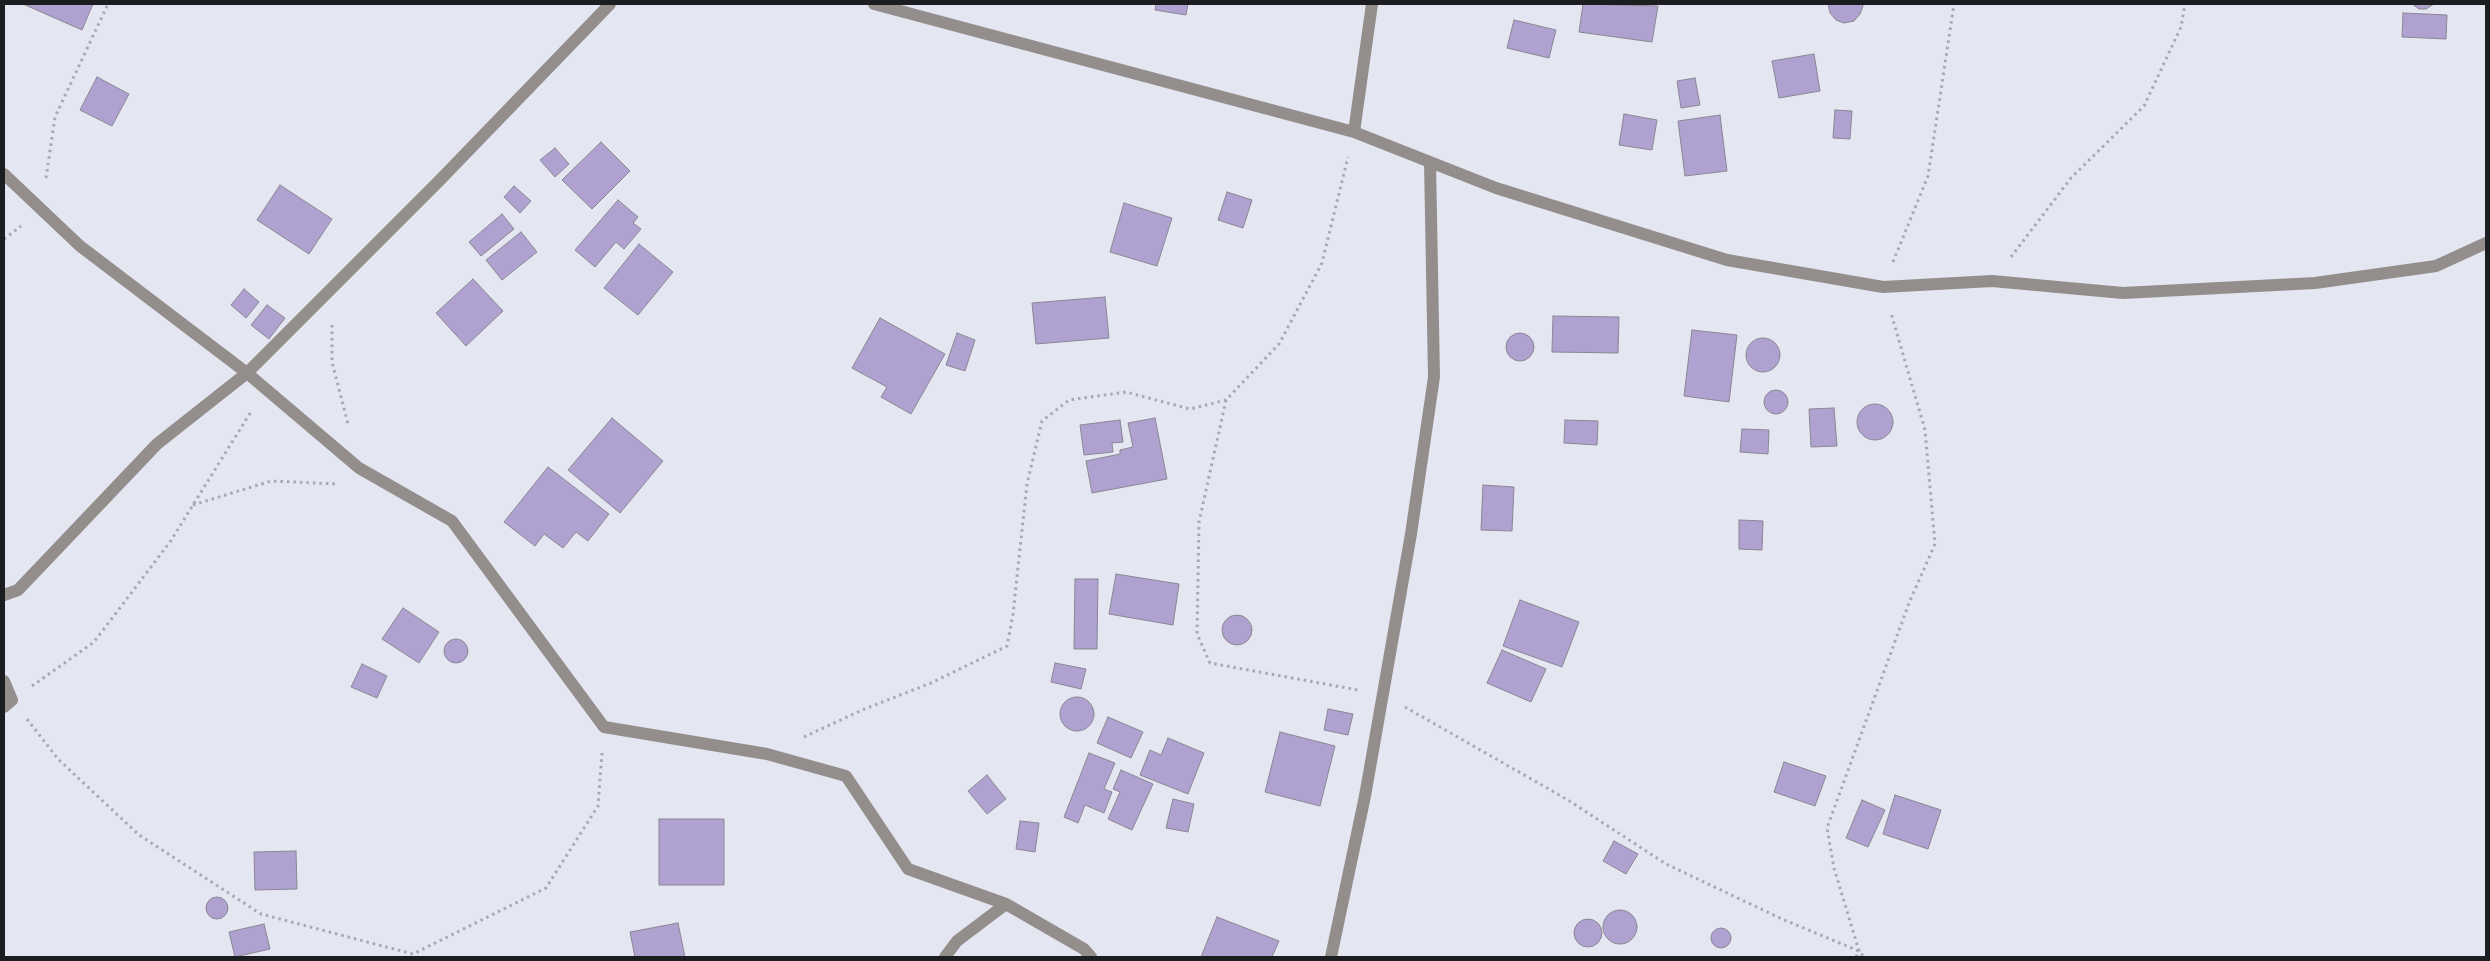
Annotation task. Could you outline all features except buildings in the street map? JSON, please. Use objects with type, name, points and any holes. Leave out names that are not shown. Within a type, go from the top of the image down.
[{"type":"street","points":[[4,595],[18,590],[157,444],[247,373],[440,180],[610,4]]},
{"type":"street","points":[[874,4],[1354,132],[1496,188],[1727,260],[1884,287],[1992,281],[2123,292],[2315,284],[2436,266],[2486,243]]},
{"type":"street","points":[[1354,132],[1372,4]]},
{"type":"street","points":[[1331,957],[1365,796],[1434,378],[1430,162]]},
{"type":"street","points":[[4,174],[80,246],[247,373],[359,468],[452,522],[604,727],[767,754],[846,776],[908,869],[1006,904],[1084,949],[1091,957]]},
{"type":"street","points":[[4,681],[8,704]]},
{"type":"street","points":[[944,957],[956,941],[1006,904]]},
{"type":"path","points":[[4,239],[42,210],[55,117],[108,4]]},
{"type":"path","points":[[1864,957],[1859,951],[1834,868],[1827,828],[1909,604],[1935,544],[1925,430],[1884,287],[1928,176],[1954,4]]},
{"type":"path","points":[[1992,281],[2072,178],[2144,106],[2181,27],[2185,4]]},
{"type":"path","points":[[1354,132],[1322,263],[1279,344],[1226,400],[1199,522],[1196,634],[1210,662],[1383,694],[1568,800],[1666,864],[1782,919],[1859,951]]},
{"type":"path","points":[[332,288],[332,362],[359,468]]},
{"type":"path","points":[[265,388],[170,542],[94,642],[8,704],[58,759],[140,836],[261,914],[413,954]]},
{"type":"path","points":[[767,754],[862,710],[931,683],[1007,646],[1013,614],[1027,484],[1042,421],[1069,400],[1126,392],[1190,409],[1226,400]]},
{"type":"path","points":[[193,505],[271,481],[345,485]]},
{"type":"path","points":[[408,957],[546,888],[598,806],[604,727]]},
{"type":"path","points":[[1856,957],[1859,951]]}]
